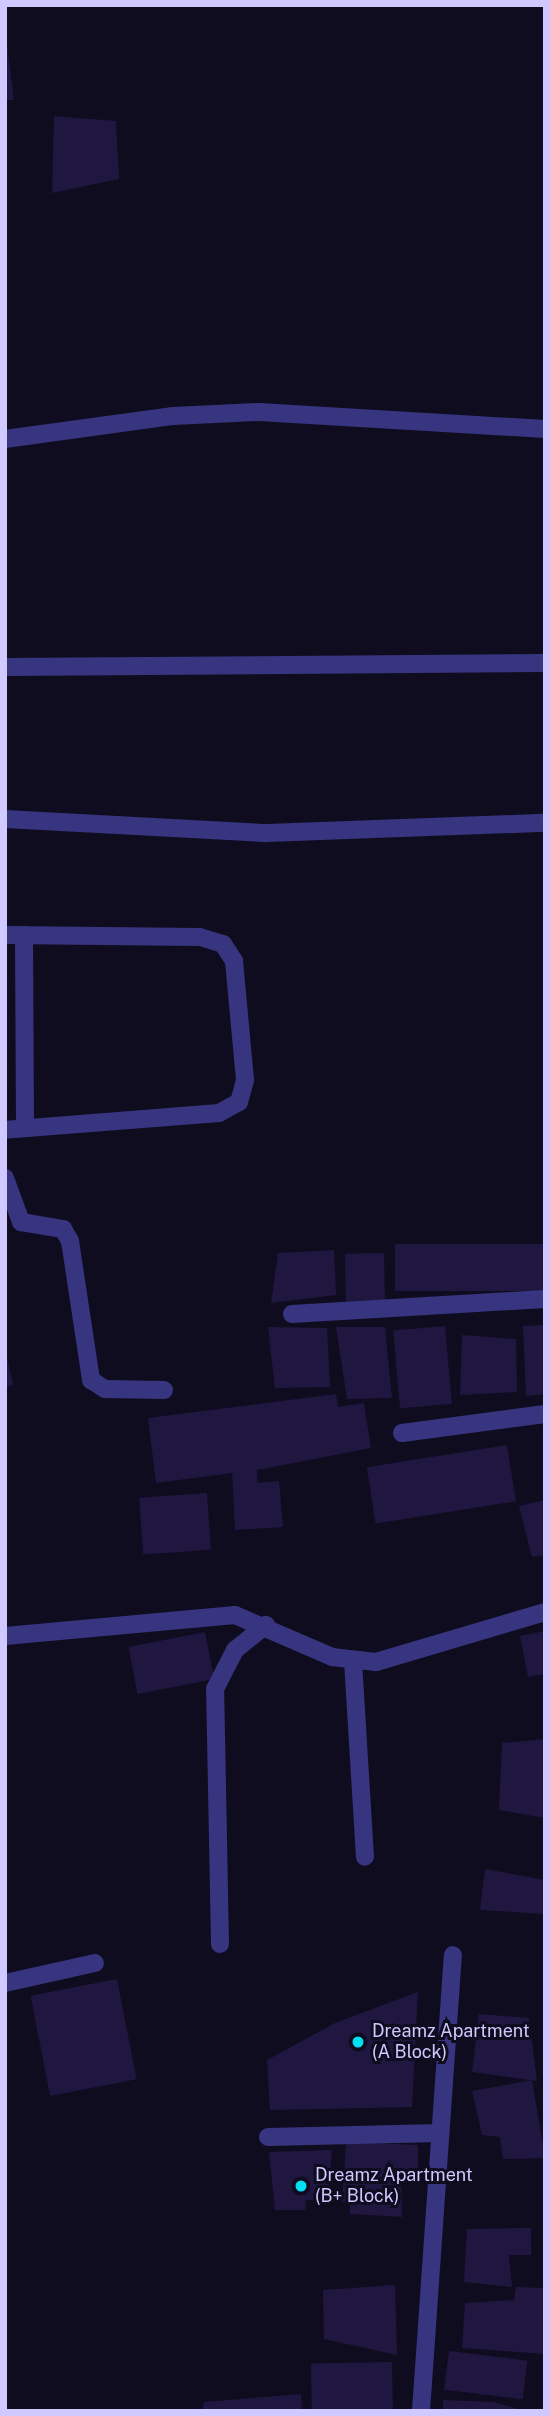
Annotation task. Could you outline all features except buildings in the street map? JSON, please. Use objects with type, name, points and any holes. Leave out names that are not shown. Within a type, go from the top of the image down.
[{"type":"street","points":[[5,439],[173,416],[259,412],[545,429]]},
{"type":"street","points":[[5,667],[545,663]]},
{"type":"street","points":[[5,819],[267,833],[545,823]]},
{"type":"street","points":[[5,935],[200,937],[223,944],[234,961],[245,1080],[239,1102],[219,1114],[25,1124],[5,1130]]},
{"type":"street","points":[[24,935],[25,1124]]},
{"type":"street","points":[[5,1178],[22,1222],[63,1229],[70,1241],[91,1380],[105,1389],[164,1390]]},
{"type":"street","points":[[292,1314],[545,1299]]},
{"type":"street","points":[[402,1433],[545,1414]]},
{"type":"street","points":[[5,1636],[208,1616],[266,1625],[353,1661],[376,1662],[545,1612]]},
{"type":"street","points":[[220,1944],[215,1689],[235,1650],[266,1625]]},
{"type":"street","points":[[353,1661],[365,1857]]},
{"type":"street","points":[[421,2411],[453,1955]]},
{"type":"street","points":[[5,1983],[95,1964]]},
{"type":"street","points":[[268,2137],[440,2133]]},
{"type":"place","name":"Dreamz Apartment (A Block)","points":[[358,2042]]},
{"type":"place","name":"Dreamz Apartment (B+ Block)","points":[[301,2186]]}]
